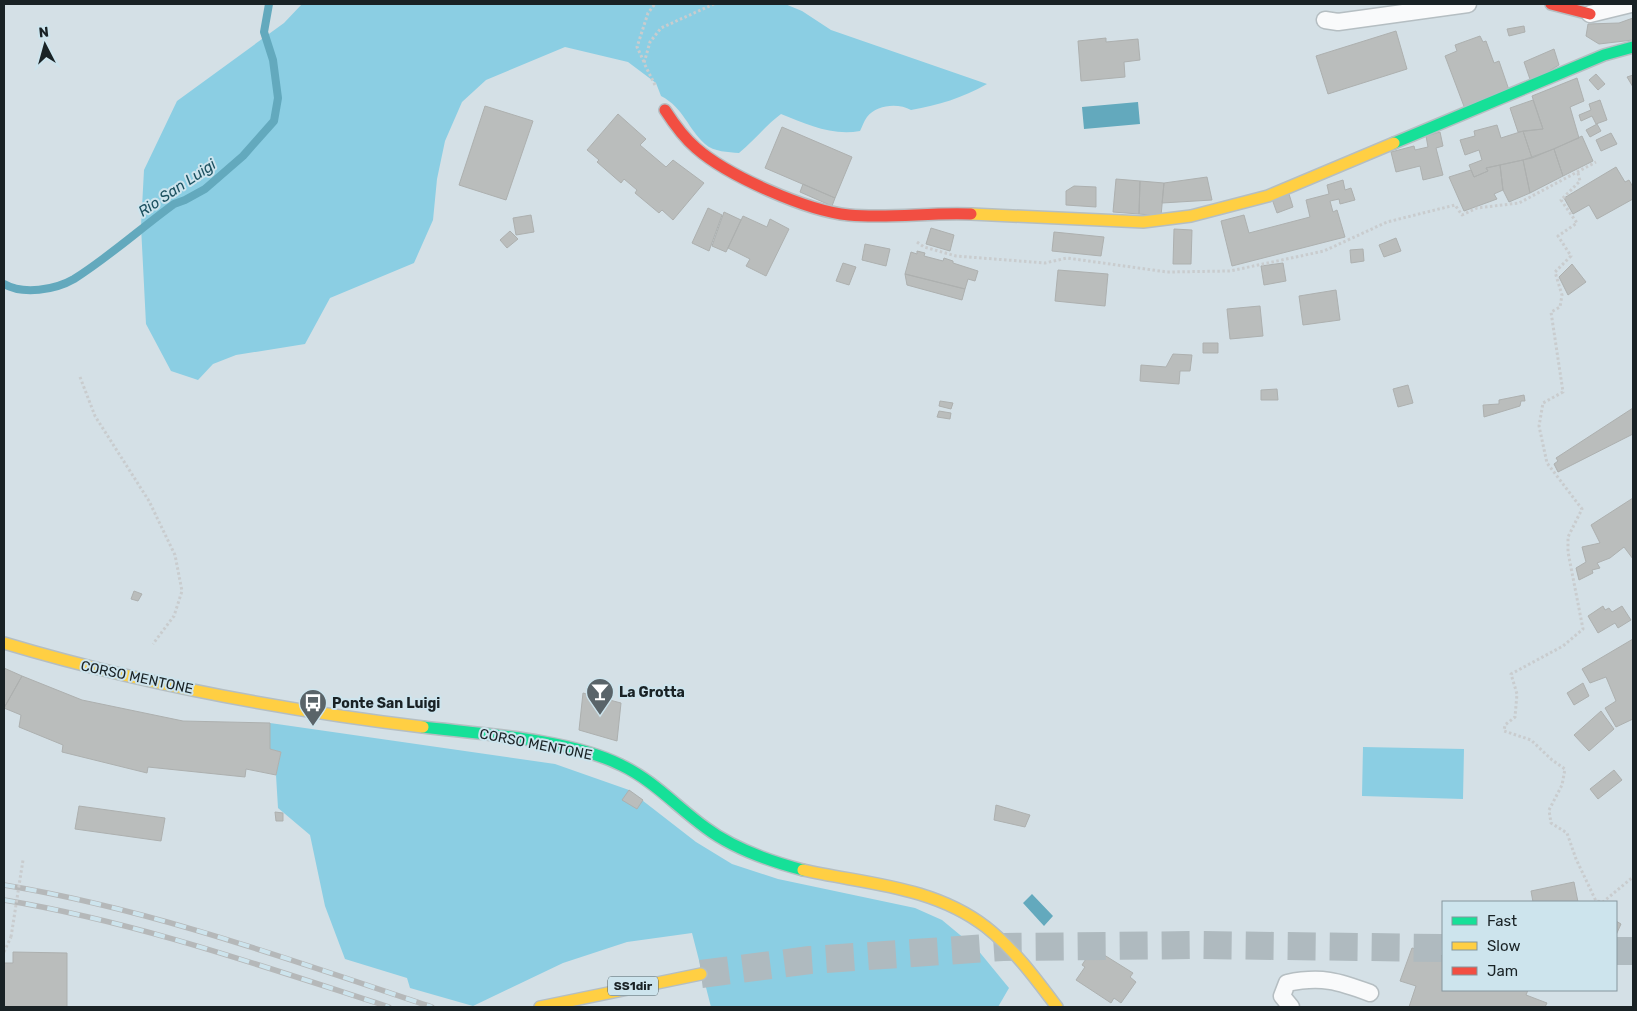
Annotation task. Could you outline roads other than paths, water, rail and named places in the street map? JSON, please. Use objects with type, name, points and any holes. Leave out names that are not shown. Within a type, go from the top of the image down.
[{"type":"main road","points":[[1551,4],[1590,14]]},
{"type":"main road","points":[[665,110],[672,123],[692,146],[724,169],[819,210],[851,215],[906,216],[938,212],[1143,222],[1191,216],[1268,196],[1604,55],[1633,47]]},
{"type":"main road","name":"CORSO MENTONE","points":[[4,642],[55,659],[163,684],[353,718],[488,734],[570,748],[608,759],[644,779],[708,830],[738,848],[784,865],[822,875],[892,886],[926,894],[964,910],[988,927],[1014,951],[1057,1007]]},
{"type":"main road","name":"SS1dir","points":[[540,1007],[701,974]]},
{"type":"lane","points":[[1324,20],[1347,21],[1468,4]]},
{"type":"lane","points":[[1590,14],[1631,4]]},
{"type":"lane","points":[[1291,1007],[1282,996],[1286,983],[1310,978],[1345,983],[1370,993]]},
{"type":"waterway","name":"Rio San Luigi","points":[[4,284],[20,289],[39,290],[58,286],[74,279],[174,204],[205,189],[243,156],[274,121],[278,98],[273,60],[264,32],[269,4]]},
{"type":"tunnel","points":[[701,974],[810,960],[1003,947],[1201,945],[1442,948]]},
{"type":"tunnel","points":[[1617,951],[1633,951]]},
{"type":"railway","points":[[4,885],[59,895],[220,937],[432,1007]]},
{"type":"railway","points":[[4,900],[102,920],[198,946],[389,1007]]},
{"type":"place","name":"La Grotta","points":[[600,716]]},
{"type":"place","name":"Ponte San Luigi","points":[[313,727]]}]
